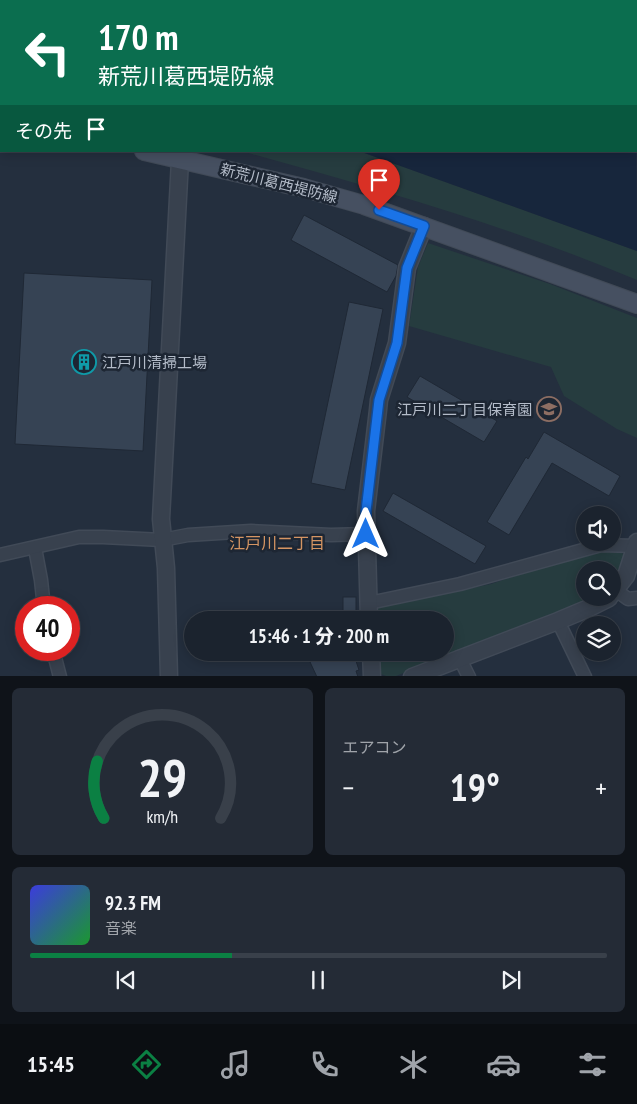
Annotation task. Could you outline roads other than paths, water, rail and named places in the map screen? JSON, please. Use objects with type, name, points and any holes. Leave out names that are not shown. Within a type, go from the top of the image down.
[{"type":"main road","name":"新荒川葛西堤防線","points":[[148,152],[304,188],[364,205],[637,304]]},
{"type":"street","points":[[169,676],[166,568],[161,519],[180,160]]},
{"type":"street","points":[[369,611],[366,511],[379,400],[397,343],[407,268],[424,226]]},
{"type":"street","points":[[0,555],[79,537],[162,540],[188,535],[242,532],[331,535],[366,534]]},
{"type":"street","points":[[369,603],[460,584],[601,545],[636,544],[626,576],[621,583]]},
{"type":"street","points":[[36,548],[43,596]]},
{"type":"street","points":[[621,597],[628,599],[637,598]]},
{"type":"street","points":[[412,676],[558,621],[592,606]]},
{"type":"street","points":[[558,621],[585,676]]},
{"type":"street","points":[[459,657],[469,676]]},
{"type":"street","points":[[56,661],[60,676]]},
{"type":"street","points":[[371,661],[372,676]]},
{"type":"water","points":[[362,152],[636,152],[637,251]]},
{"type":"place","name":"江戸川清掃工場","points":[[84,362]]},
{"type":"place","name":"江戸川二丁目保育園","points":[[549,409]]},
{"type":"district","name":"江戸川二丁目","points":[[277,543]]}]
